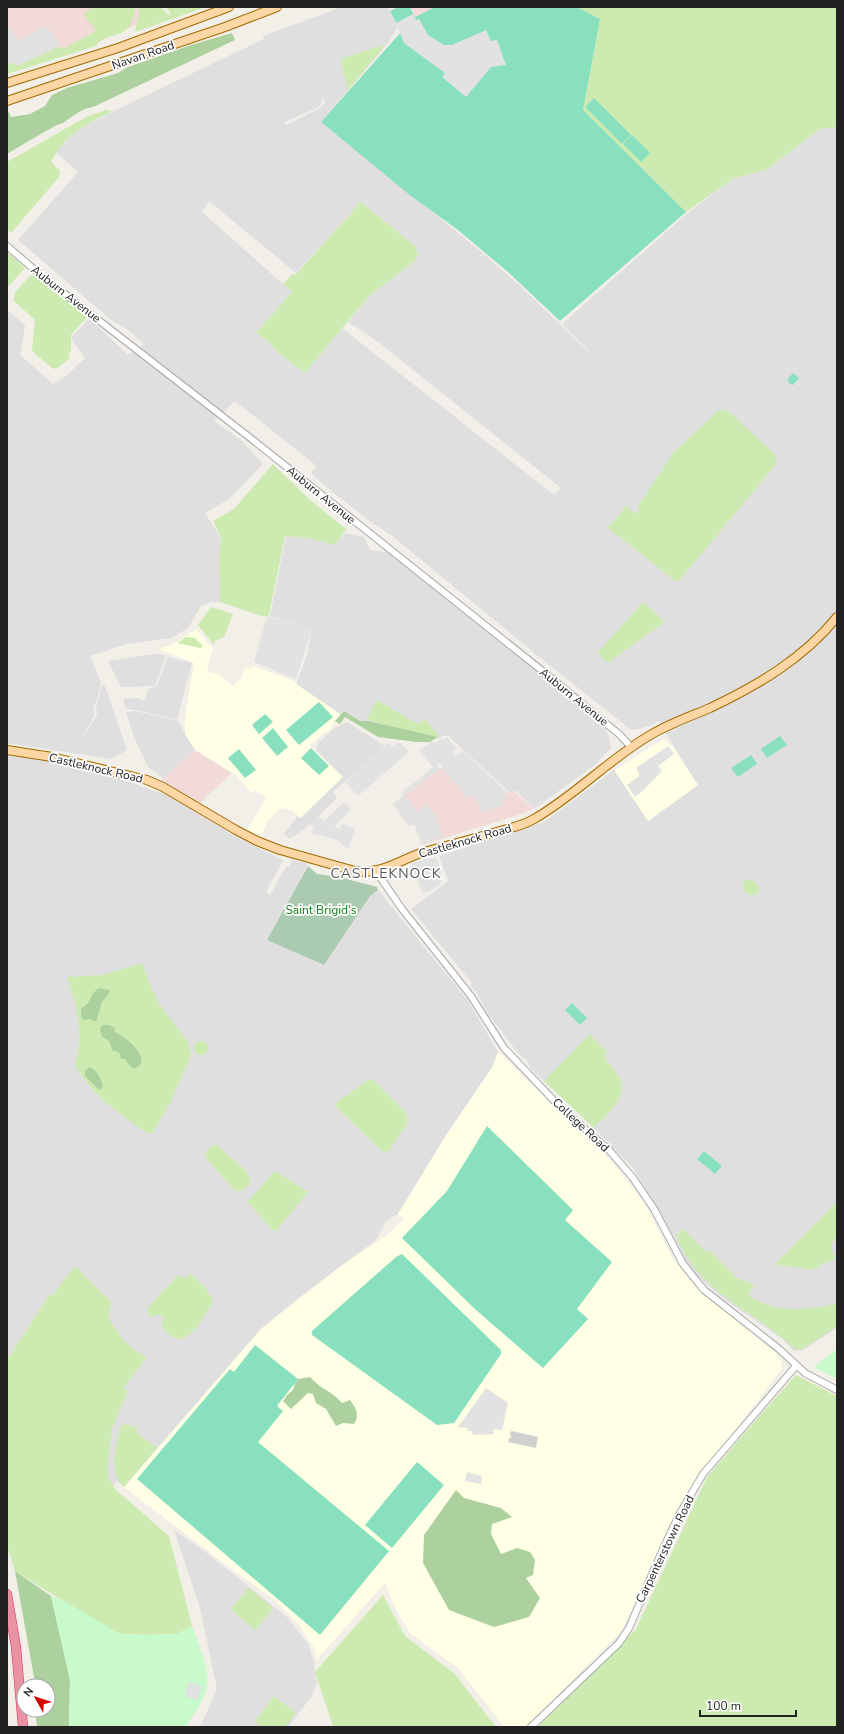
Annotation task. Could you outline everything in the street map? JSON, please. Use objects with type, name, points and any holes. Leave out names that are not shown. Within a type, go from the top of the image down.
[{"type":"highway","points":[[7,1594],[16,1647],[23,1723]]},
{"type":"main road","name":"Navan Road","points":[[7,83],[118,48],[229,7]]},
{"type":"main road","name":"Navan Road","points":[[7,101],[207,34],[278,7]]},
{"type":"main road","name":"Castleknock Road","points":[[7,750],[52,757],[140,778],[163,787],[236,830],[267,845],[352,870],[365,872],[376,871],[421,853],[511,828],[533,820],[553,807],[631,747],[668,726],[734,696],[791,662],[809,648],[837,617]]},
{"type":"street","name":"Auburn Avenue","points":[[7,246],[44,277],[258,444],[540,669],[619,734],[631,747]]},
{"type":"street","name":"College Road","points":[[376,871],[402,909],[469,992],[501,1045],[560,1107],[609,1150],[633,1178],[654,1209],[675,1251],[692,1276],[704,1290],[778,1348],[805,1373],[837,1390]]},
{"type":"street","name":"Carpenterstown Road","points":[[531,1727],[618,1643],[629,1628],[666,1542],[703,1474],[796,1366]]},
{"type":"shaded area","points":[[7,7],[165,7],[137,25],[7,72]]},
{"type":"shaded area","points":[[342,7],[388,7],[398,27],[388,43],[321,122],[483,253],[475,261],[484,254],[518,284],[610,372],[562,324],[691,210],[734,178],[766,170],[820,129],[837,127],[837,1328],[803,1350],[794,1351],[782,1339],[721,1297],[694,1273],[679,1252],[672,1235],[634,1169],[594,1128],[531,1069],[527,1061],[517,1052],[489,1015],[476,992],[470,985],[472,983],[411,909],[448,881],[439,856],[544,822],[614,770],[648,821],[698,785],[659,721],[650,726],[634,730],[630,729],[543,660],[391,535],[371,522],[326,487],[311,473],[317,466],[235,401],[214,421],[241,440],[263,464],[228,500],[205,513],[221,538],[219,559],[220,602],[210,602],[201,606],[188,628],[171,638],[127,644],[90,656],[101,682],[96,704],[92,707],[94,708],[94,716],[80,742],[97,715],[96,708],[102,685],[105,686],[127,750],[111,759],[7,743],[7,310],[25,325],[20,355],[53,384],[66,376],[85,358],[71,338],[89,318],[128,355],[144,344],[128,330],[111,320],[18,240],[78,172],[56,152],[76,130],[264,39],[263,36]],"holes":[[[323,96],[325,102],[318,109],[286,125],[285,122],[317,108],[321,104]],[[209,201],[296,273],[361,202],[416,247],[415,261],[369,296],[348,322],[377,341],[561,488],[554,495],[342,328],[305,373],[276,351],[270,343],[256,333],[292,292],[202,212]]]},
{"type":"shaded area","points":[[410,7],[435,7],[415,17]]},
{"type":"shaded area","points":[[413,14],[416,20],[419,19],[428,35],[444,45],[452,45],[486,30],[491,41],[497,40],[506,65],[491,67],[466,97],[442,77],[445,73],[404,43],[396,23]]},
{"type":"shaded area","points":[[45,26],[47,30],[51,31],[60,46],[16,66],[13,62],[7,65],[7,31],[10,29],[18,41]]},
{"type":"shaded area","points":[[344,533],[364,537],[370,550],[393,553],[605,728],[609,737],[611,748],[595,765],[534,809],[516,791],[509,792],[447,735],[439,738],[411,734],[360,721],[344,711],[340,714],[296,684],[307,655],[312,629],[270,616],[286,536],[308,538],[335,545]]},
{"type":"shaded area","points":[[267,616],[312,629],[296,679],[254,662]]},
{"type":"shaded area","points":[[196,629],[213,648],[207,670],[210,673],[219,674],[232,686],[241,679],[245,667],[251,669],[253,666],[297,682],[296,684],[340,714],[330,729],[309,745],[343,777],[300,818],[292,810],[280,808],[268,821],[261,835],[247,830],[266,798],[255,790],[252,793],[236,775],[195,750],[185,734],[185,718],[194,663],[158,649],[174,644]]},
{"type":"shaded area","points":[[154,654],[166,655],[155,686],[121,687],[108,661]]},
{"type":"shaded area","points":[[168,657],[192,663],[177,720],[126,709],[123,699],[138,698],[144,701],[149,688],[156,687]]},
{"type":"shaded area","points":[[135,711],[178,721],[195,750],[163,778],[148,767],[134,737],[126,712]]},
{"type":"shaded area","points":[[347,722],[385,746],[333,792],[337,798],[305,829],[289,839],[284,834],[298,816],[301,818],[343,777],[316,750],[318,743],[336,727]]},
{"type":"shaded area","points":[[447,737],[457,749],[452,752],[456,756],[463,751],[504,790],[507,798],[502,800],[504,805],[483,812],[476,800],[471,795],[468,798],[450,778],[439,762],[437,765],[440,769],[405,795],[417,811],[426,805],[429,806],[436,816],[443,836],[422,845],[414,824],[409,826],[393,804],[403,796],[401,793],[433,767],[419,751],[433,741],[435,743],[441,738],[443,740]]},
{"type":"shaded area","points":[[664,739],[674,748],[698,785],[648,821],[614,770]]},
{"type":"shaded area","points":[[389,742],[392,746],[400,742],[409,752],[358,796],[345,782]]},
{"type":"shaded area","points":[[668,746],[674,754],[658,766],[662,771],[643,791],[635,797],[627,785],[639,776],[636,768]]},
{"type":"shaded area","points":[[195,750],[232,773],[200,803],[161,780]]},
{"type":"shaded area","points":[[463,751],[504,790],[508,793],[515,792],[533,809],[422,845],[414,824],[409,826],[393,804]]},
{"type":"shaded area","points":[[7,753],[33,756],[97,771],[169,796],[231,834],[283,860],[266,892],[270,895],[284,870],[287,866],[289,867],[292,860],[308,864],[268,940],[324,965],[370,896],[378,890],[469,1002],[498,1052],[493,1066],[445,1137],[398,1214],[386,1221],[376,1240],[293,1302],[261,1329],[124,1487],[117,1481],[105,1495],[57,1289],[51,1297],[49,1295],[7,1360]]},
{"type":"shaded area","points":[[344,802],[348,805],[350,810],[334,827],[340,829],[341,824],[355,828],[349,848],[343,846],[338,840],[310,833],[314,828],[310,824],[318,816],[324,821]]},
{"type":"shaded area","points":[[437,857],[442,879],[440,884],[430,891],[423,893],[411,863]]},
{"type":"shaded area","points":[[498,1052],[613,1163],[643,1201],[673,1259],[695,1286],[775,1353],[781,1361],[782,1369],[700,1475],[656,1554],[622,1631],[525,1727],[504,1727],[458,1668],[411,1634],[396,1610],[385,1583],[317,1659],[314,1648],[299,1625],[275,1600],[124,1487],[261,1329],[341,1266],[387,1235],[404,1219],[398,1214],[445,1137],[493,1066]]},
{"type":"shaded area","points":[[486,1388],[508,1403],[502,1430],[493,1429],[494,1434],[473,1435],[472,1431],[468,1431],[467,1428],[458,1427]]},
{"type":"shaded area","points":[[512,1431],[538,1437],[536,1448],[508,1442],[509,1438],[511,1438],[510,1432]]},
{"type":"shaded area","points":[[467,1472],[482,1476],[481,1484],[465,1481]]},
{"type":"shaded area","points":[[174,1530],[203,1550],[287,1617],[308,1644],[314,1662],[317,1683],[312,1696],[288,1727],[200,1727],[217,1689],[200,1608]]},
{"type":"shaded area","points":[[188,1682],[202,1686],[198,1700],[185,1697]]},
{"type":"green space","points":[[94,7],[136,7],[129,27],[119,34],[101,41],[96,46],[7,74],[7,65],[13,62],[16,66],[60,46],[63,49],[96,31],[90,22],[88,22],[84,13]]},
{"type":"green space","points":[[140,7],[160,7],[170,16],[170,12],[165,7],[206,7],[135,32]]},
{"type":"green space","points":[[399,7],[410,7],[415,17],[435,7],[577,7],[600,19],[583,110],[686,212],[560,321],[508,272],[458,230],[411,196],[321,122],[401,32],[390,11]]},
{"type":"green space","points":[[577,7],[837,7],[837,127],[820,129],[766,170],[734,178],[686,212],[583,110],[600,19]]},
{"type":"green space","points":[[232,33],[235,40],[93,107],[81,111],[63,123],[56,125],[7,154],[7,113],[9,112],[11,117],[30,114],[45,106],[52,95],[67,88],[118,73],[128,67],[191,45]]},
{"type":"green space","points":[[383,45],[383,48],[347,91],[347,83],[341,64],[343,58]]},
{"type":"green space","points":[[594,98],[631,135],[622,144],[585,107]]},
{"type":"green space","points":[[106,110],[112,111],[77,131],[63,144],[51,162],[60,171],[59,177],[11,233],[7,229],[7,162],[86,117]]},
{"type":"green space","points":[[632,135],[650,153],[641,162],[623,144]]},
{"type":"green space","points":[[361,202],[416,247],[418,255],[415,261],[369,296],[305,373],[276,351],[270,343],[256,333],[292,292],[283,284],[293,273],[295,275]]},
{"type":"green space","points":[[7,252],[25,268],[7,288]]},
{"type":"green space","points":[[30,276],[35,276],[89,315],[71,335],[71,351],[68,353],[70,358],[56,369],[52,368],[32,351],[35,320],[14,301],[15,292]]},
{"type":"green space","points":[[793,373],[799,378],[793,385],[788,383],[789,381],[787,380]]},
{"type":"green space","points":[[719,410],[725,410],[731,413],[774,454],[776,464],[679,581],[675,581],[607,527],[626,506],[635,514],[639,509],[638,506],[673,453]]},
{"type":"green space","points":[[273,464],[309,499],[346,529],[335,545],[308,538],[285,536],[269,615],[264,617],[220,602],[219,559],[221,538],[213,521],[234,509]]},
{"type":"green space","points":[[643,602],[665,622],[609,662],[605,661],[598,652]]},
{"type":"green space","points":[[211,607],[233,614],[224,637],[215,641],[214,645],[198,625]]},
{"type":"green space","points":[[186,637],[195,638],[203,646],[200,648],[177,643]]},
{"type":"green space","points":[[377,700],[414,722],[420,723],[425,719],[439,737],[390,727],[367,719]]},
{"type":"green space","points":[[319,702],[333,717],[299,745],[286,730]]},
{"type":"green space","points":[[344,711],[360,721],[368,721],[438,737],[430,742],[416,742],[378,737],[345,717],[340,724],[335,721]]},
{"type":"green space","points":[[265,714],[273,722],[259,734],[252,725]]},
{"type":"green space","points":[[273,728],[288,747],[277,756],[262,738]]},
{"type":"green space","points":[[780,736],[787,745],[767,758],[761,749]]},
{"type":"green space","points":[[311,748],[329,766],[319,775],[301,758]]},
{"type":"green space","points":[[239,749],[256,770],[245,778],[228,758]]},
{"type":"green space","points":[[751,755],[757,764],[738,777],[731,768]]},
{"type":"green space","name":"Saint Brigid's","points":[[308,866],[317,874],[339,877],[377,887],[378,890],[370,896],[324,965],[267,940]]},
{"type":"green space","points":[[746,880],[753,881],[757,884],[759,891],[756,895],[749,895],[745,892],[742,882]]},
{"type":"green space","points":[[142,963],[159,1004],[188,1042],[191,1055],[171,1101],[153,1132],[149,1134],[108,1104],[89,1085],[75,1065],[79,1043],[78,1021],[74,998],[67,977],[102,975]]},
{"type":"green space","points":[[99,988],[109,990],[110,992],[102,1002],[96,1022],[90,1019],[84,1020],[81,1017],[81,1009],[88,1003],[93,993]]},
{"type":"green space","points":[[572,1003],[587,1018],[580,1025],[565,1010]]},
{"type":"green space","points":[[102,1025],[109,1025],[115,1028],[115,1032],[124,1037],[133,1045],[140,1055],[141,1064],[136,1068],[132,1068],[125,1059],[121,1059],[120,1054],[113,1051],[109,1041],[102,1037],[100,1030]]},
{"type":"green space","points":[[590,1034],[607,1052],[604,1056],[619,1077],[622,1084],[619,1098],[615,1105],[594,1128],[544,1081]]},
{"type":"green space","points":[[198,1041],[204,1041],[208,1045],[208,1051],[204,1055],[198,1055],[194,1051],[194,1045]]},
{"type":"green space","points":[[89,1067],[96,1071],[102,1082],[102,1088],[99,1090],[85,1076],[85,1072]]},
{"type":"green space","points":[[368,1080],[373,1080],[406,1113],[408,1122],[389,1151],[383,1152],[336,1107],[337,1102]]},
{"type":"green space","points":[[487,1126],[573,1210],[565,1220],[612,1262],[577,1309],[588,1319],[543,1368],[476,1310],[402,1238],[447,1191]]},
{"type":"green space","points":[[213,1145],[217,1145],[248,1173],[250,1185],[240,1191],[235,1191],[205,1157],[205,1153]]},
{"type":"green space","points":[[704,1151],[722,1166],[715,1174],[697,1159]]},
{"type":"green space","points":[[275,1171],[308,1192],[275,1232],[247,1202]]},
{"type":"green space","points":[[837,1202],[837,1236],[832,1244],[835,1259],[819,1265],[820,1268],[805,1270],[804,1268],[777,1265],[776,1263]]},
{"type":"green space","points":[[683,1229],[705,1251],[709,1250],[737,1278],[754,1285],[748,1295],[769,1305],[791,1309],[814,1308],[837,1303],[837,1326],[803,1349],[795,1349],[762,1322],[712,1287],[698,1272],[686,1255],[676,1235]]},
{"type":"green space","points":[[402,1254],[501,1350],[501,1354],[454,1423],[437,1425],[312,1335],[312,1331],[396,1257]]},
{"type":"green space","points":[[74,1267],[77,1268],[111,1302],[108,1316],[116,1330],[128,1345],[147,1357],[123,1388],[128,1391],[112,1428],[107,1469],[109,1480],[116,1490],[169,1536],[192,1626],[177,1634],[120,1634],[97,1622],[15,1571],[7,1546],[7,1360],[49,1295],[52,1296]]},
{"type":"green space","points":[[191,1274],[207,1290],[207,1293],[212,1297],[213,1301],[201,1322],[195,1329],[189,1335],[176,1339],[163,1328],[162,1323],[164,1318],[159,1314],[151,1317],[148,1314],[147,1309],[177,1276],[185,1278]]},
{"type":"green space","points":[[255,1345],[298,1379],[277,1406],[283,1411],[258,1442],[389,1551],[320,1635],[137,1479],[230,1369],[234,1372]]},
{"type":"green space","points":[[837,1349],[837,1379],[814,1367]]},
{"type":"green space","points":[[796,1375],[837,1396],[837,1727],[538,1727],[636,1629],[707,1477]]},
{"type":"green space","points":[[310,1377],[342,1403],[350,1400],[357,1415],[354,1424],[343,1423],[336,1426],[326,1409],[316,1403],[313,1394],[308,1393],[291,1409],[283,1401],[293,1390],[298,1379]]},
{"type":"green space","points":[[124,1424],[138,1428],[136,1432],[157,1448],[124,1487],[116,1474],[115,1458],[121,1426]]},
{"type":"green space","points":[[417,1462],[444,1485],[392,1548],[365,1525]]},
{"type":"green space","points":[[456,1490],[464,1498],[501,1508],[512,1517],[492,1524],[491,1534],[501,1554],[517,1548],[530,1552],[535,1560],[533,1575],[526,1578],[540,1598],[529,1617],[494,1627],[449,1610],[423,1563],[424,1535]]},
{"type":"green space","points":[[15,1571],[51,1596],[70,1680],[69,1727],[37,1727],[36,1718],[56,1718],[56,1678],[34,1677]]},
{"type":"green space","points":[[249,1588],[273,1608],[256,1629],[232,1611],[232,1608]]},
{"type":"green space","points":[[383,1595],[405,1636],[454,1673],[496,1727],[333,1727],[315,1672]]},
{"type":"green space","points":[[51,1596],[64,1601],[120,1634],[177,1634],[192,1626],[207,1671],[207,1686],[201,1702],[185,1727],[69,1727],[70,1680]]},
{"type":"green space","points":[[274,1696],[296,1713],[285,1727],[262,1727],[255,1721]]},
{"type":"district","name":"CASTLEKNOCK","points":[[386,873]]}]
